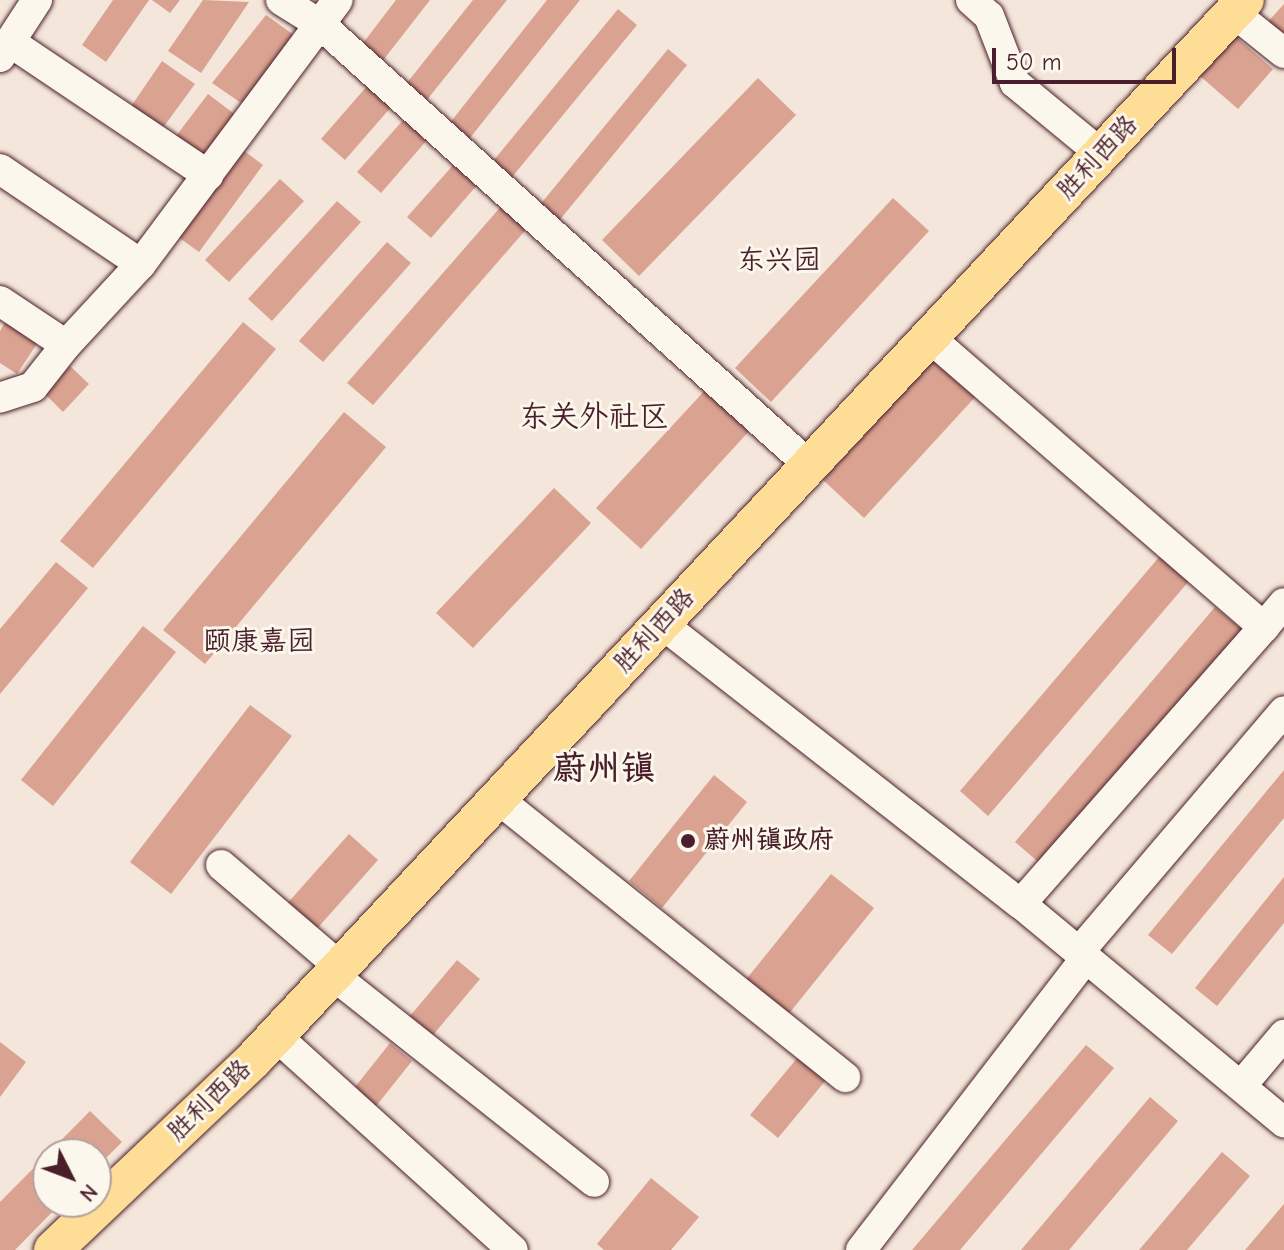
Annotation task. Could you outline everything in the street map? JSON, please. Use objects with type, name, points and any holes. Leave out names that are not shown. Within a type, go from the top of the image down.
[{"type":"main road","name":"胜利西路","points":[[53,1250],[276,1036],[1240,6]]},
{"type":"street","points":[[37,0],[3,50],[208,175]]},
{"type":"street","points":[[281,0],[321,25],[810,466]]},
{"type":"street","points":[[0,398],[33,387],[66,345],[141,264],[338,0]]},
{"type":"street","points":[[971,0],[989,16],[1015,83],[1101,154]]},
{"type":"street","points":[[1240,6],[1284,53]]},
{"type":"street","points":[[0,169],[141,264]]},
{"type":"street","points":[[0,301],[66,345]]},
{"type":"street","points":[[930,338],[1264,627]]},
{"type":"street","points":[[1021,904],[1284,603]]},
{"type":"street","points":[[662,624],[1021,904],[1284,1122]]},
{"type":"street","points":[[865,1248],[1083,955],[1284,711]]},
{"type":"street","points":[[498,799],[845,1077]]},
{"type":"street","points":[[221,865],[336,971],[594,1182]]},
{"type":"street","points":[[1241,1086],[1284,1035]]},
{"type":"street","points":[[276,1036],[513,1250]]},
{"type":"building","points":[[113,0],[149,0],[106,62],[82,45]]},
{"type":"building","points":[[152,0],[180,0],[170,13]]},
{"type":"building","points":[[203,0],[249,2],[201,73],[168,51]]},
{"type":"building","points":[[396,0],[430,0],[381,63],[360,47]]},
{"type":"building","points":[[473,0],[507,0],[422,106],[402,89]]},
{"type":"building","points":[[547,0],[580,0],[466,143],[449,124]]},
{"type":"building","points":[[1284,4],[1284,39],[1266,24]]},
{"type":"building","points":[[618,9],[637,25],[508,182],[489,166]]},
{"type":"building","points":[[266,15],[298,38],[244,105],[212,83]]},
{"type":"building","points":[[1235,36],[1273,69],[1238,109],[1200,76]]},
{"type":"building","points":[[668,49],[687,65],[558,222],[539,206]]},
{"type":"building","points":[[162,61],[195,84],[162,129],[130,108]]},
{"type":"building","points":[[758,78],[796,115],[639,276],[602,240]]},
{"type":"building","points":[[368,85],[392,106],[345,160],[321,139]]},
{"type":"building","points":[[208,94],[237,116],[202,162],[173,140]]},
{"type":"building","points":[[405,118],[428,139],[381,193],[357,172]]},
{"type":"building","points":[[236,145],[263,165],[199,252],[171,232]]},
{"type":"building","points":[[455,163],[478,184],[431,238],[407,217]]},
{"type":"building","points":[[280,179],[304,201],[229,282],[205,260]]},
{"type":"building","points":[[893,198],[929,231],[771,402],[735,368]]},
{"type":"building","points":[[337,201],[361,222],[272,321],[248,299]]},
{"type":"building","points":[[504,203],[530,225],[373,405],[347,383]]},
{"type":"building","points":[[387,242],[411,263],[323,362],[299,341]]},
{"type":"building","points":[[6,321],[38,342],[17,374],[0,363],[0,331]]},
{"type":"building","points":[[243,322],[276,349],[93,568],[60,541]]},
{"type":"building","points":[[937,356],[978,394],[864,518],[823,480]]},
{"type":"building","points":[[70,366],[89,384],[63,412],[44,393]]},
{"type":"building","points":[[708,387],[752,428],[641,549],[596,508]]},
{"type":"building","points":[[344,412],[386,447],[205,664],[163,630]]},
{"type":"building","points":[[554,488],[591,523],[473,648],[436,613]]},
{"type":"building","points":[[1160,556],[1189,581],[988,816],[960,791]]},
{"type":"building","points":[[56,562],[88,588],[0,694],[0,629]]},
{"type":"building","points":[[1215,607],[1244,631],[1043,866],[1015,842]]},
{"type":"building","points":[[143,626],[176,652],[53,806],[21,780]]},
{"type":"building","points":[[250,705],[292,736],[171,894],[130,862]]},
{"type":"building","points":[[1284,770],[1284,818],[1172,954],[1148,935]]},
{"type":"building","name":"蔚州镇政府","points":[[714,775],[747,802],[662,908],[629,881]]},
{"type":"building","points":[[349,834],[378,860],[314,932],[285,906]]},
{"type":"building","points":[[831,874],[874,908],[787,1016],[744,982]]},
{"type":"building","points":[[1284,877],[1284,923],[1217,1006],[1195,988]]},
{"type":"building","points":[[457,960],[480,979],[433,1035],[410,1016]]},
{"type":"building","points":[[0,1042],[26,1062],[0,1097]]},
{"type":"building","points":[[390,1043],[412,1061],[373,1110],[351,1092]]},
{"type":"building","points":[[1086,1045],[1114,1068],[960,1250],[912,1250]]},
{"type":"building","points":[[798,1057],[826,1080],[778,1138],[750,1115]]},
{"type":"building","points":[[1150,1097],[1178,1121],[1069,1250],[1021,1250]]},
{"type":"building","points":[[90,1111],[122,1142],[112,1152],[112,1138],[63,1138]]},
{"type":"building","points":[[1222,1152],[1250,1176],[1187,1250],[1139,1250]]},
{"type":"building","points":[[32,1170],[32,1218],[46,1218],[15,1250],[0,1250],[0,1202]]},
{"type":"building","points":[[651,1178],[699,1217],[671,1250],[604,1250],[597,1244]]},
{"type":"building","points":[[1284,1204],[1284,1250],[1245,1250]]},
{"type":"place","name":"蔚州镇政府","points":[[688,841]]},
{"type":"district","name":"东兴园","points":[[779,260]]},
{"type":"district","name":"东关外社区","points":[[594,417]]},
{"type":"district","name":"颐康嘉园","points":[[259,641]]},
{"type":"district","name":"蔚州镇","points":[[604,769]]}]
